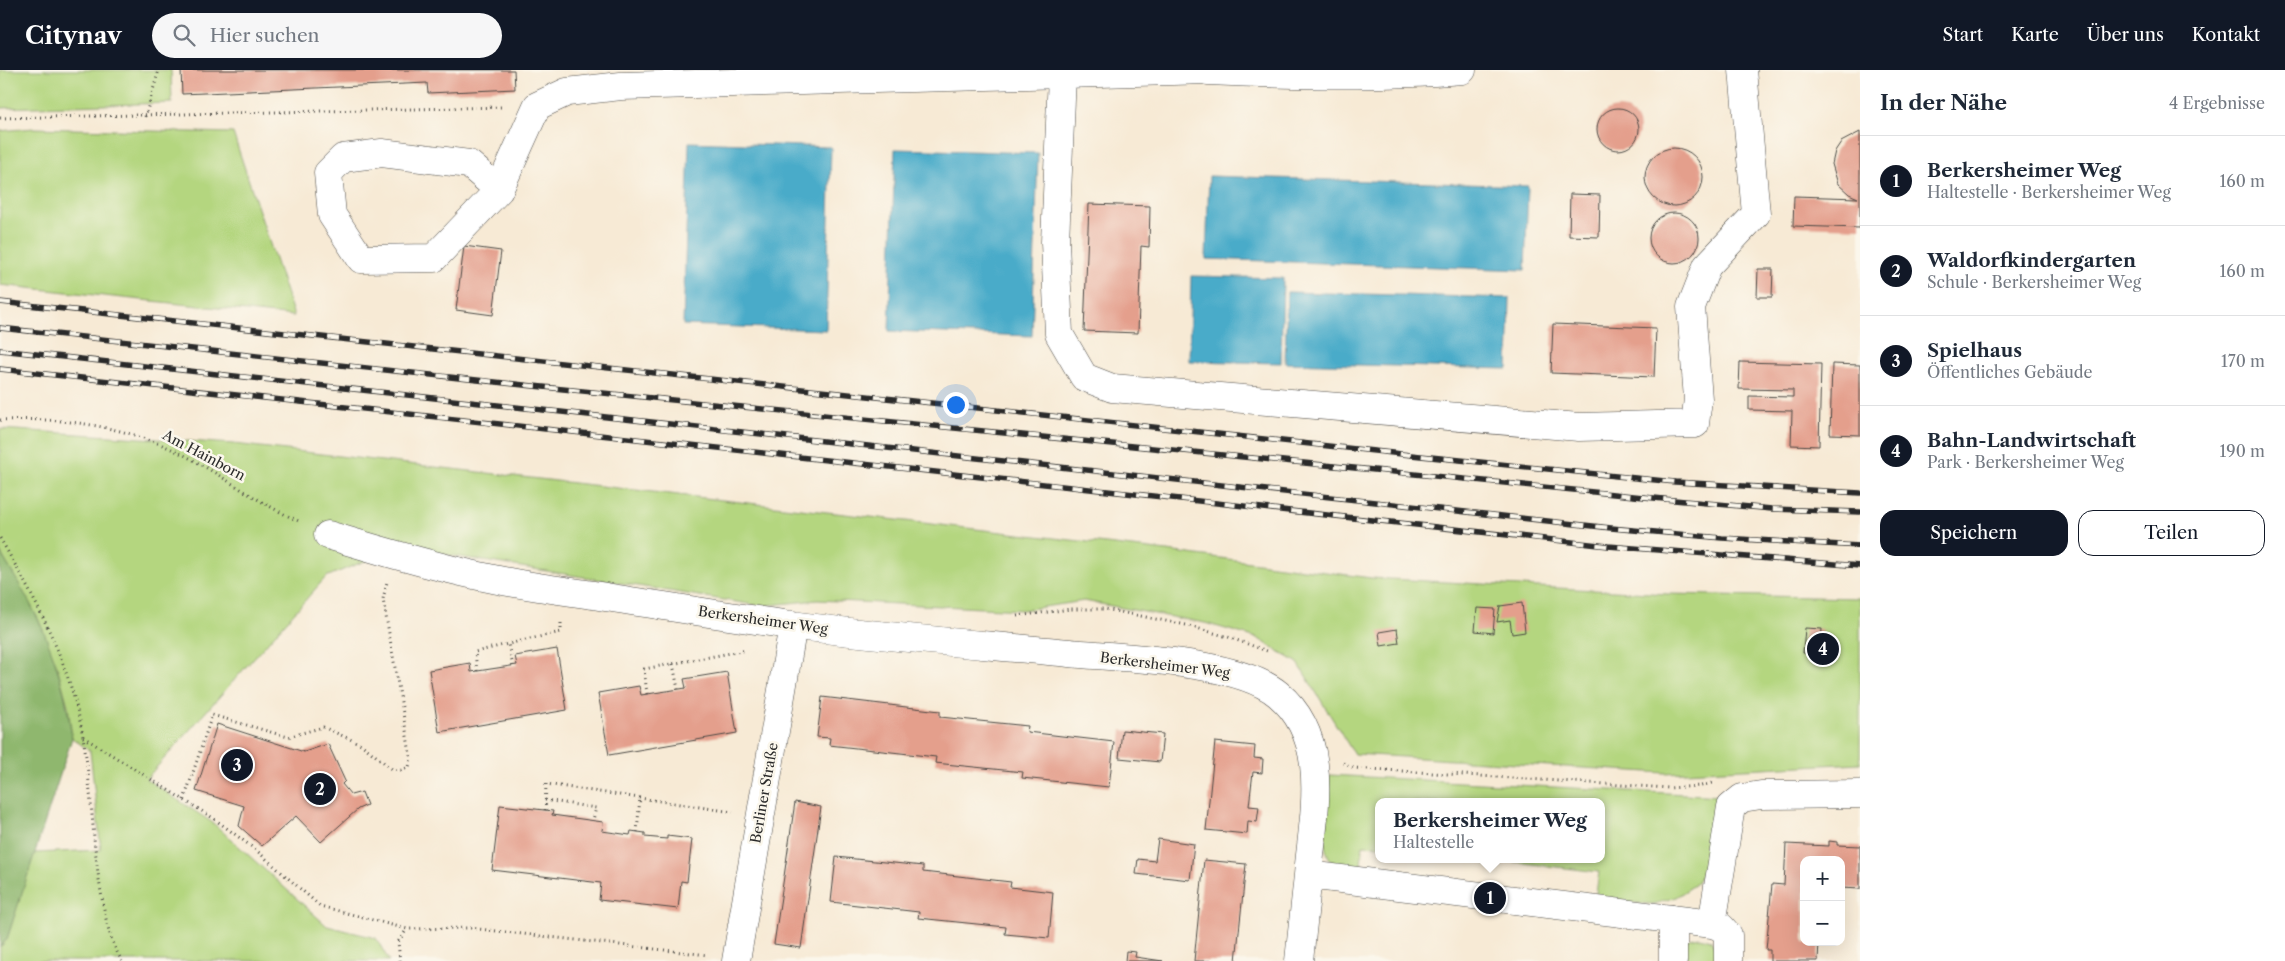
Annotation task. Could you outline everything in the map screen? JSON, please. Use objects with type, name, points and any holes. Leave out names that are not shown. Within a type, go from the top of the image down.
[{"type":"street","points":[[499,190],[469,164],[382,153],[343,158],[328,173],[332,215],[361,259],[434,258],[499,190],[537,106],[567,92],[621,86],[1208,71],[1279,75],[1422,74],[1462,70]]},
{"type":"street","points":[[1062,75],[1055,242],[1058,334],[1084,376],[1112,388],[1579,426],[1696,424],[1698,400],[1691,307],[1707,266],[1756,214],[1743,70]]},
{"type":"street","name":"Berkersheimer Weg","points":[[328,535],[482,577],[563,590],[793,625],[1182,664],[1216,669],[1263,683],[1280,696],[1299,718],[1315,760],[1315,792],[1299,961]]},
{"type":"street","name":"Berliner Straße","points":[[736,960],[793,625]]},
{"type":"street","points":[[1712,924],[1731,807],[1742,798],[1761,795],[1860,794]]},
{"type":"street","points":[[1308,875],[1712,924],[1721,927],[1728,935],[1728,961]]},
{"type":"street","points":[[1673,919],[1673,961]]},
{"type":"path","points":[[145,117],[159,70]]},
{"type":"path","points":[[0,118],[145,117],[537,106]]},
{"type":"path","name":"Am Hainborn","points":[[0,420],[78,421],[153,441],[193,460],[290,518],[328,535]]},
{"type":"path","points":[[0,538],[46,622],[62,661],[83,737],[100,890],[113,947],[122,961]]},
{"type":"path","points":[[184,800],[212,716],[288,737],[323,727],[361,744],[392,769],[401,770],[409,766],[411,759],[384,599],[392,554]]},
{"type":"path","points":[[478,671],[475,652],[561,632],[563,590]]},
{"type":"path","points":[[647,694],[644,669],[753,649],[757,620]]},
{"type":"path","points":[[508,644],[512,666]]},
{"type":"path","points":[[673,664],[678,689]]},
{"type":"path","points":[[83,737],[213,818],[256,850],[320,906],[407,929],[470,928],[736,960]]},
{"type":"path","points":[[545,810],[546,784],[760,816]]},
{"type":"path","points":[[637,832],[640,797]]},
{"type":"path","points":[[545,800],[596,808],[594,820]]},
{"type":"path","points":[[400,961],[398,942],[407,929]]},
{"type":"green space","points":[[0,70],[171,70],[172,103],[0,108]]},
{"type":"green space","points":[[34,128],[233,133],[294,316],[0,285],[0,131]]},
{"type":"green space","points":[[0,429],[234,444],[1167,551],[1371,578],[1668,594],[1860,598],[1860,763],[1665,773],[1354,754],[1298,663],[1257,638],[1205,623],[1084,601],[1023,610],[817,600],[761,606],[399,547],[326,577],[146,779],[213,823],[327,926],[376,938],[389,961],[0,961],[0,947],[7,939],[34,853],[101,850],[90,751],[72,738],[68,706],[57,666],[38,619],[0,552]]},
{"type":"green space","points":[[0,552],[34,610],[50,648],[64,692],[72,738],[7,939],[0,947]]},
{"type":"green space","points":[[1329,775],[1722,796],[1706,865],[1696,884],[1676,897],[1654,904],[1595,901],[1599,872],[1524,863],[1605,863],[1605,798],[1375,798],[1375,846],[1363,845],[1360,874],[1347,871],[1333,863],[1325,846]]},
{"type":"green space","points":[[1700,937],[1711,940],[1716,951],[1716,961],[1683,961],[1682,946],[1689,939]]},
{"type":"water","points":[[689,142],[831,147],[826,330],[683,325]]},
{"type":"water","points":[[895,149],[1038,153],[1032,336],[889,331]]},
{"type":"water","points":[[1209,176],[1528,186],[1525,270],[1206,259]]},
{"type":"water","points":[[1191,276],[1283,278],[1281,363],[1189,361]]},
{"type":"water","points":[[1287,292],[1510,298],[1508,369],[1285,363]]},
{"type":"building","points":[[181,70],[514,70],[515,89],[428,93],[427,83],[182,94]]},
{"type":"building","points":[[1622,108],[1630,111],[1636,117],[1639,129],[1636,141],[1630,147],[1614,150],[1606,147],[1600,141],[1597,125],[1600,117],[1606,111]]},
{"type":"building","points":[[1860,132],[1860,228],[1793,226],[1794,196],[1858,198],[1849,194],[1838,184],[1832,164],[1835,151],[1841,142]]},
{"type":"building","points":[[1668,148],[1680,148],[1695,156],[1703,171],[1703,183],[1695,198],[1680,206],[1668,206],[1653,198],[1645,183],[1645,171],[1653,156]]},
{"type":"building","points":[[1570,194],[1600,195],[1599,237],[1569,236]]},
{"type":"building","points":[[1089,204],[1150,206],[1149,247],[1141,246],[1138,333],[1084,331]]},
{"type":"building","points":[[1669,213],[1679,213],[1692,220],[1699,233],[1699,243],[1692,256],[1679,263],[1669,263],[1660,259],[1653,252],[1649,243],[1649,233],[1653,224],[1660,217]]},
{"type":"building","points":[[464,246],[501,251],[493,315],[456,310]]},
{"type":"building","points":[[1758,269],[1773,269],[1772,297],[1757,297]]},
{"type":"building","points":[[1553,324],[1656,328],[1654,377],[1551,373]]},
{"type":"building","points":[[1740,362],[1821,364],[1819,446],[1791,445],[1792,411],[1749,410],[1749,396],[1793,397],[1793,390],[1739,389]]},
{"type":"building","points":[[1832,364],[1860,365],[1860,435],[1830,434]]},
{"type":"building","points":[[1522,603],[1525,632],[1512,634],[1510,620],[1497,622],[1500,606]]},
{"type":"building","points":[[1477,608],[1495,609],[1493,633],[1475,631]]},
{"type":"building","points":[[1805,628],[1822,629],[1820,655],[1803,653]]},
{"type":"building","points":[[1397,629],[1399,643],[1381,646],[1379,632]]},
{"type":"building","points":[[557,649],[567,710],[439,732],[429,670],[470,663],[471,672],[517,665],[515,656]]},
{"type":"building","points":[[727,672],[737,733],[609,755],[598,693],[639,686],[641,695],[686,688],[684,679]]},
{"type":"building","points":[[822,697],[940,711],[940,717],[1028,726],[1027,732],[1114,742],[1109,787],[1022,778],[1023,772],[935,763],[936,757],[829,745],[830,738],[817,737]]},
{"type":"building","points":[[217,724],[304,752],[328,744],[345,781],[342,784],[351,795],[362,792],[367,805],[358,809],[321,842],[296,816],[262,846],[239,826],[244,806],[196,791]]},
{"type":"building","points":[[1122,730],[1163,734],[1160,762],[1119,758]]},
{"type":"building","points":[[1215,742],[1255,746],[1254,758],[1263,759],[1262,773],[1253,772],[1249,806],[1259,807],[1257,822],[1248,821],[1247,834],[1206,830]]},
{"type":"building","points":[[795,802],[821,807],[801,948],[774,944]]},
{"type":"building","points":[[500,805],[553,811],[552,815],[603,822],[602,831],[630,835],[631,831],[645,833],[645,837],[667,839],[667,836],[692,839],[687,882],[681,881],[678,909],[599,900],[601,883],[492,870]]},
{"type":"building","points":[[1158,839],[1194,844],[1190,880],[1136,874],[1138,859],[1155,861]]},
{"type":"building","points":[[1829,841],[1837,842],[1837,845],[1860,846],[1860,889],[1845,888],[1845,856],[1800,856],[1800,946],[1819,946],[1818,961],[1770,961],[1770,950],[1766,950],[1772,884],[1784,885],[1786,844],[1829,846]]},
{"type":"building","points":[[836,857],[923,866],[923,872],[1011,882],[1010,887],[1053,892],[1049,938],[1005,934],[1006,927],[918,918],[919,912],[831,902]]},
{"type":"building","points":[[1204,860],[1246,864],[1236,961],[1194,961]]},
{"type":"building","points":[[1126,951],[1136,952],[1135,957],[1163,961],[1125,961]]},
{"type":"railway","points":[[0,302],[1411,455],[1675,482],[1860,493]]},
{"type":"railway","points":[[0,328],[533,386],[1674,500],[1772,509],[1860,512]]},
{"type":"railway","points":[[0,350],[1611,528],[1722,538],[1860,546]]},
{"type":"railway","points":[[0,369],[1608,546],[1860,566]]},
{"type":"place","name":"Bahn-Landwirtschaft","points":[[1823,649]]},
{"type":"place","name":"Spielhaus","points":[[237,765]]},
{"type":"place","name":"Waldorfkindergarten","points":[[320,789]]},
{"type":"place","name":"Berkersheimer Weg","points":[[1490,898]]}]
